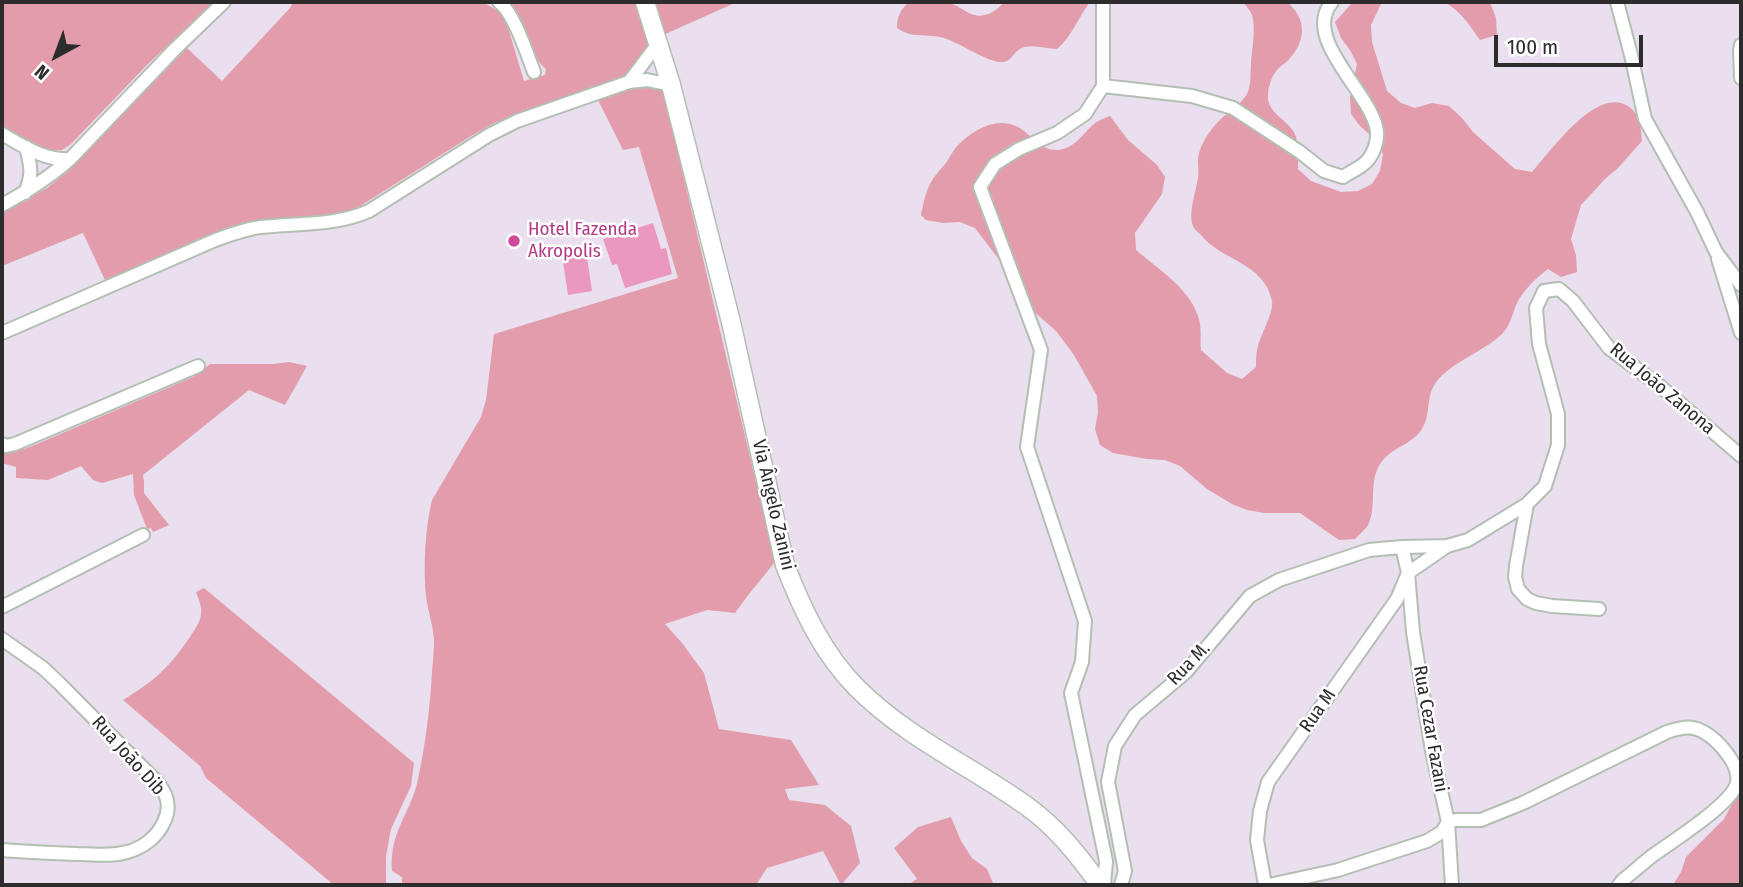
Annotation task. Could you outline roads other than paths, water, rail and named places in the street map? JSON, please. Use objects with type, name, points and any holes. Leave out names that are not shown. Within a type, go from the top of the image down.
[{"type":"street","points":[[2,205],[55,173],[224,2]]},
{"type":"street","points":[[499,2],[505,6],[513,20],[534,72]]},
{"type":"street","name":"Via Ângelo Zanini","points":[[645,2],[671,85],[731,322],[785,565],[807,618],[836,663],[879,709],[904,728],[1028,807],[1069,844],[1102,885]]},
{"type":"street","points":[[1102,885],[1106,860],[1071,693],[1082,662],[1085,621],[1027,447],[1041,351],[980,187],[995,164],[1019,149],[1057,133],[1085,114],[1103,86],[1103,2]]},
{"type":"street","points":[[1103,86],[1192,96],[1233,108],[1324,171],[1343,177],[1366,162],[1376,145],[1378,131],[1370,113],[1328,45],[1324,22],[1332,2]]},
{"type":"street","points":[[1617,2],[1645,119],[1716,252],[1741,333]]},
{"type":"street","points":[[629,82],[657,45]]},
{"type":"street","points":[[1741,45],[1741,78]]},
{"type":"street","points":[[2,333],[240,231],[355,217],[369,211],[488,135],[517,121],[629,82],[648,80],[671,85]]},
{"type":"street","points":[[2,134],[47,157],[70,159]]},
{"type":"street","points":[[25,193],[31,178],[26,148]]},
{"type":"street","points":[[1716,252],[1741,285]]},
{"type":"street","name":"Rua João Zanona","points":[[1402,547],[1447,546],[1468,540],[1527,504],[1545,486],[1558,446],[1558,414],[1539,344],[1536,308],[1544,291],[1559,289],[1573,301],[1609,348],[1661,387],[1741,456]]},
{"type":"street","points":[[2,444],[15,444],[198,366]]},
{"type":"street","points":[[1527,504],[1516,566],[1518,589],[1527,599],[1536,603],[1599,609]]},
{"type":"street","points":[[2,607],[143,535]]},
{"type":"street","points":[[1402,547],[1408,573],[1447,546]]},
{"type":"street","name":"Rua M.","points":[[1121,885],[1125,871],[1108,782],[1115,746],[1135,715],[1186,672],[1250,596],[1279,580],[1343,559],[1369,551],[1402,547]]},
{"type":"street","name":"Rua Cezar Fazani","points":[[1408,573],[1413,632],[1432,751],[1448,822],[1451,885]]},
{"type":"street","name":"Rua M","points":[[1267,885],[1257,840],[1259,811],[1268,782],[1396,599],[1408,573]]},
{"type":"street","name":"Rua João Dib","points":[[2,639],[59,683],[158,783],[166,793],[169,806],[156,834],[145,845],[127,852],[107,855],[2,850]]},
{"type":"street","points":[[1267,885],[1338,870],[1427,841],[1441,832],[1448,822],[1481,820],[1523,803],[1667,732],[1685,726],[1707,733],[1725,750],[1737,770],[1737,784],[1728,797],[1700,821],[1619,885]]},
{"type":"place","name":"Hotel Fazenda Akropolis","points":[[514,241]]}]
